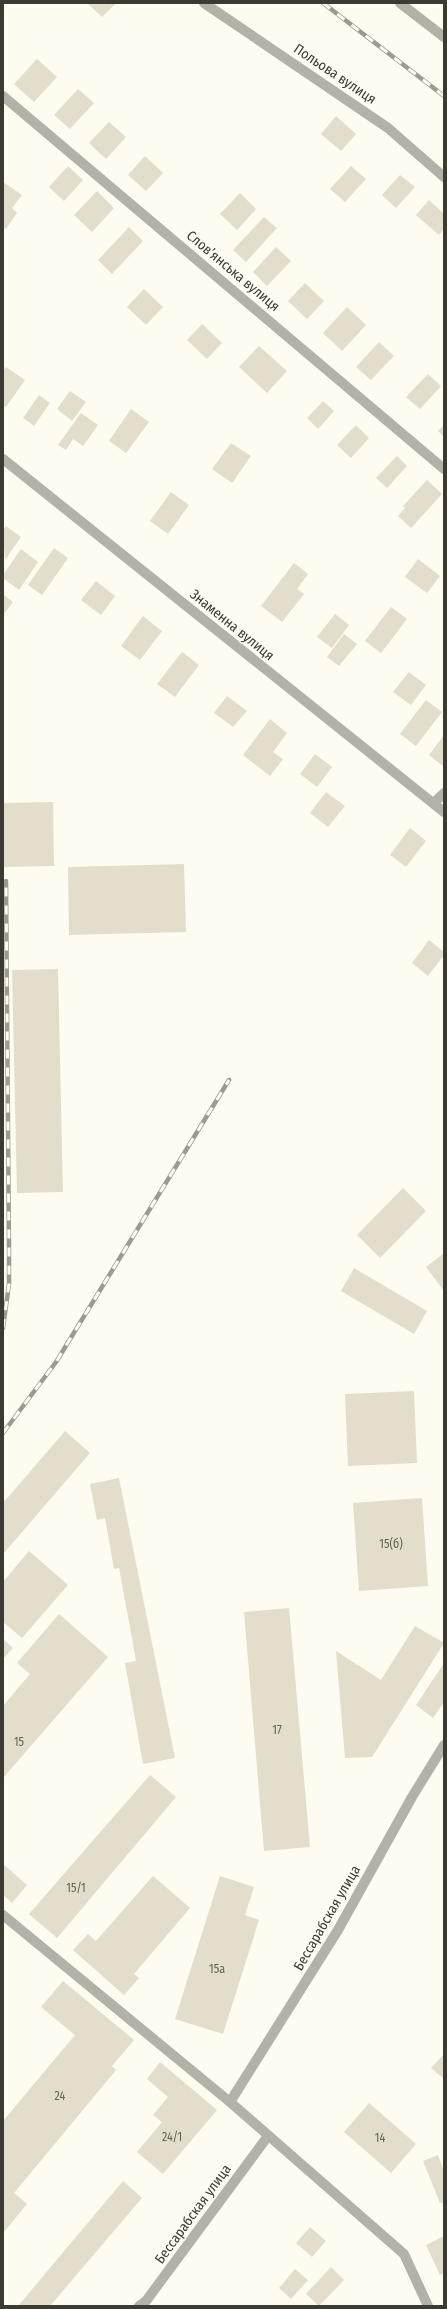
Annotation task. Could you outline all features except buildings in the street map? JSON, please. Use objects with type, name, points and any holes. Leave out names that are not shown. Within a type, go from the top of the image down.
[{"type":"street","name":"Польова вулиця","points":[[204,3],[388,128],[444,177]]},
{"type":"street","points":[[400,3],[444,37]]},
{"type":"street","name":"Слов’янська вулиця","points":[[3,96],[444,469]]},
{"type":"street","name":"Знаменна вулиця","points":[[3,459],[444,812]]},
{"type":"street","points":[[434,804],[444,793]]},
{"type":"street","name":"Бессарабская улица","points":[[230,2102],[338,1930],[412,1797],[444,1746]]},
{"type":"street","points":[[3,1915],[230,2102],[404,2254],[428,2306]]},
{"type":"street","name":"Бессарабская улица","points":[[139,2306],[146,2301],[268,2136]]},
{"type":"railway","points":[[323,3],[444,96]]},
{"type":"railway","points":[[3,1328],[9,1284],[6,881]]},
{"type":"railway","points":[[3,1433],[56,1362],[229,1080]]}]
